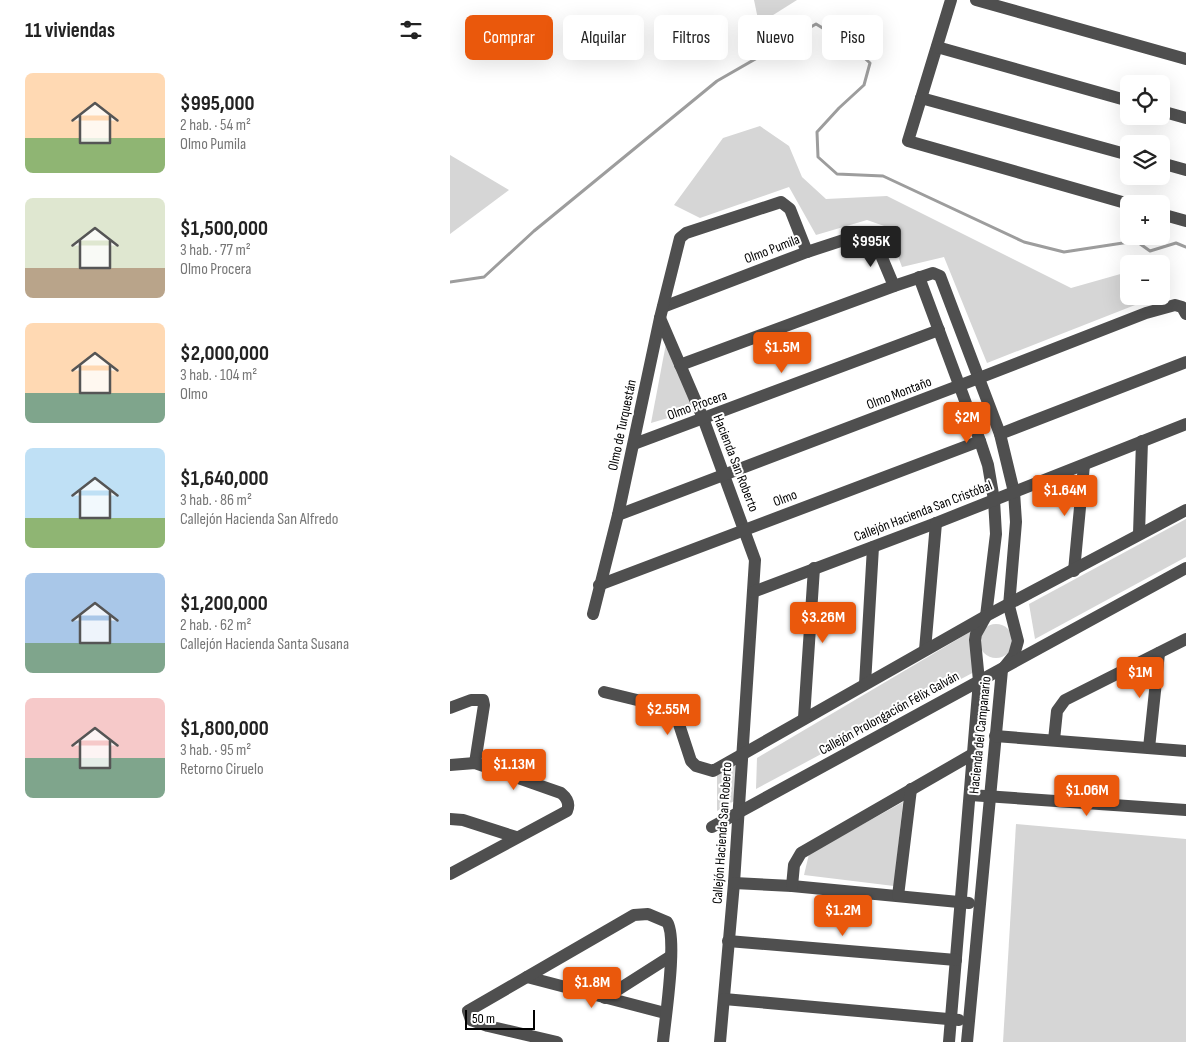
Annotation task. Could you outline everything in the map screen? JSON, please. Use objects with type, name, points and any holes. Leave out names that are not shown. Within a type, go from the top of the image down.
[{"type":"street","points":[[951,0],[908,141],[1120,201]]},
{"type":"street","points":[[976,0],[1186,60]]},
{"type":"street","points":[[937,47],[1120,99]]},
{"type":"street","points":[[921,98],[1120,153]]},
{"type":"street","points":[[1170,114],[1186,118]]},
{"type":"street","points":[[1170,166],[1186,170]]},
{"type":"street","name":"Olmo de Turquestán","points":[[593,614],[618,515],[661,312],[678,242],[686,233],[780,202],[790,210],[807,252]]},
{"type":"street","points":[[1170,217],[1186,221]]},
{"type":"street","name":"Olmo Pumila","points":[[661,312],[807,252],[866,235],[875,241],[894,286]]},
{"type":"street","name":"Hacienda del Campanario","points":[[949,1042],[978,681],[975,640],[976,634],[986,616],[996,534],[994,500],[988,465],[919,277],[933,273],[940,276],[1000,434],[1014,492],[1016,528],[1009,606],[1018,641],[1014,655],[1002,670],[994,736],[967,1042]]},
{"type":"street","points":[[680,364],[919,277]]},
{"type":"street","name":"Olmo Montaño","points":[[618,515],[1166,306],[1179,306],[1186,314]]},
{"type":"street","name":"Hacienda San Roberto","points":[[661,312],[745,529],[755,566]]},
{"type":"street","name":"Olmo Procera","points":[[634,444],[939,330]]},
{"type":"street","points":[[1000,434],[1186,362]]},
{"type":"street","name":"Callejón Hacienda San Cristóbal","points":[[753,592],[936,523],[1186,424]]},
{"type":"street","name":"Olmo","points":[[600,585],[980,441]]},
{"type":"street","points":[[1139,534],[1142,441]]},
{"type":"street","points":[[1074,571],[1084,465]]},
{"type":"street","points":[[604,692],[674,709],[691,762],[696,766],[713,771],[718,770],[804,718],[986,616],[1009,606],[1186,510]]},
{"type":"street","points":[[925,650],[936,523]]},
{"type":"street","points":[[864,684],[873,546]]},
{"type":"street","name":"Callejón Hacienda San Roberto","points":[[720,1042],[734,883],[755,566]]},
{"type":"street","points":[[804,718],[814,568]]},
{"type":"street","name":"Callejón Prolongación Félix Galván","points":[[712,827],[1186,568]]},
{"type":"street","points":[[1054,740],[1057,711],[1065,700],[1186,639]]},
{"type":"street","points":[[1149,748],[1159,653]]},
{"type":"street","points":[[450,708],[478,699],[483,700],[484,705],[475,763]]},
{"type":"street","points":[[994,736],[1186,751]]},
{"type":"street","points":[[792,886],[794,865],[801,853],[973,754]]},
{"type":"street","points":[[450,765],[475,763],[553,790],[568,800],[567,811],[450,874]]},
{"type":"street","points":[[898,896],[911,789]]},
{"type":"street","points":[[970,795],[1186,810]]},
{"type":"street","points":[[450,819],[463,820],[516,837]]},
{"type":"street","points":[[734,883],[792,886],[979,904]]},
{"type":"street","points":[[557,1042],[488,1026],[471,1020],[467,1013],[471,1008],[634,915],[643,913],[658,917],[669,925],[671,956],[663,1042]]},
{"type":"street","points":[[728,941],[956,960]]},
{"type":"street","points":[[605,998],[671,956]]},
{"type":"street","points":[[527,977],[665,1013]]},
{"type":"street","points":[[724,999],[969,1021]]},
{"type":"shaded area","points":[[754,0],[797,0],[773,15],[757,15]]},
{"type":"shaded area","points":[[760,126],[789,146],[802,177],[826,199],[887,196],[1071,288],[1120,274],[1120,305],[1135,305],[987,363],[944,257],[902,267],[887,227],[867,220],[816,235],[789,187],[700,218],[674,205],[723,138]]},
{"type":"shaded area","points":[[450,155],[509,190],[450,234]]},
{"type":"shaded area","points":[[668,333],[695,410],[651,423]]},
{"type":"shaded area","points":[[1186,519],[1186,557],[1035,639],[1029,604]]},
{"type":"shaded area","points":[[996,624],[1008,629],[1013,641],[1008,653],[996,658],[984,653],[979,641],[984,629]]},
{"type":"shaded area","points":[[970,632],[976,671],[756,789],[757,758]]},
{"type":"shaded area","points":[[737,763],[734,801],[717,811],[717,775]]},
{"type":"shaded area","points":[[903,802],[894,886],[804,875],[809,854]]},
{"type":"shaded area","points":[[1016,824],[1186,839],[1186,1042],[1003,1042]]},
{"type":"waterway","points":[[450,282],[484,277],[534,231],[717,81],[816,24],[849,44],[870,63],[864,85],[817,132],[818,157],[837,174],[883,176],[1024,242],[1064,252],[1136,241],[1150,251],[1176,243],[1186,247]]}]
